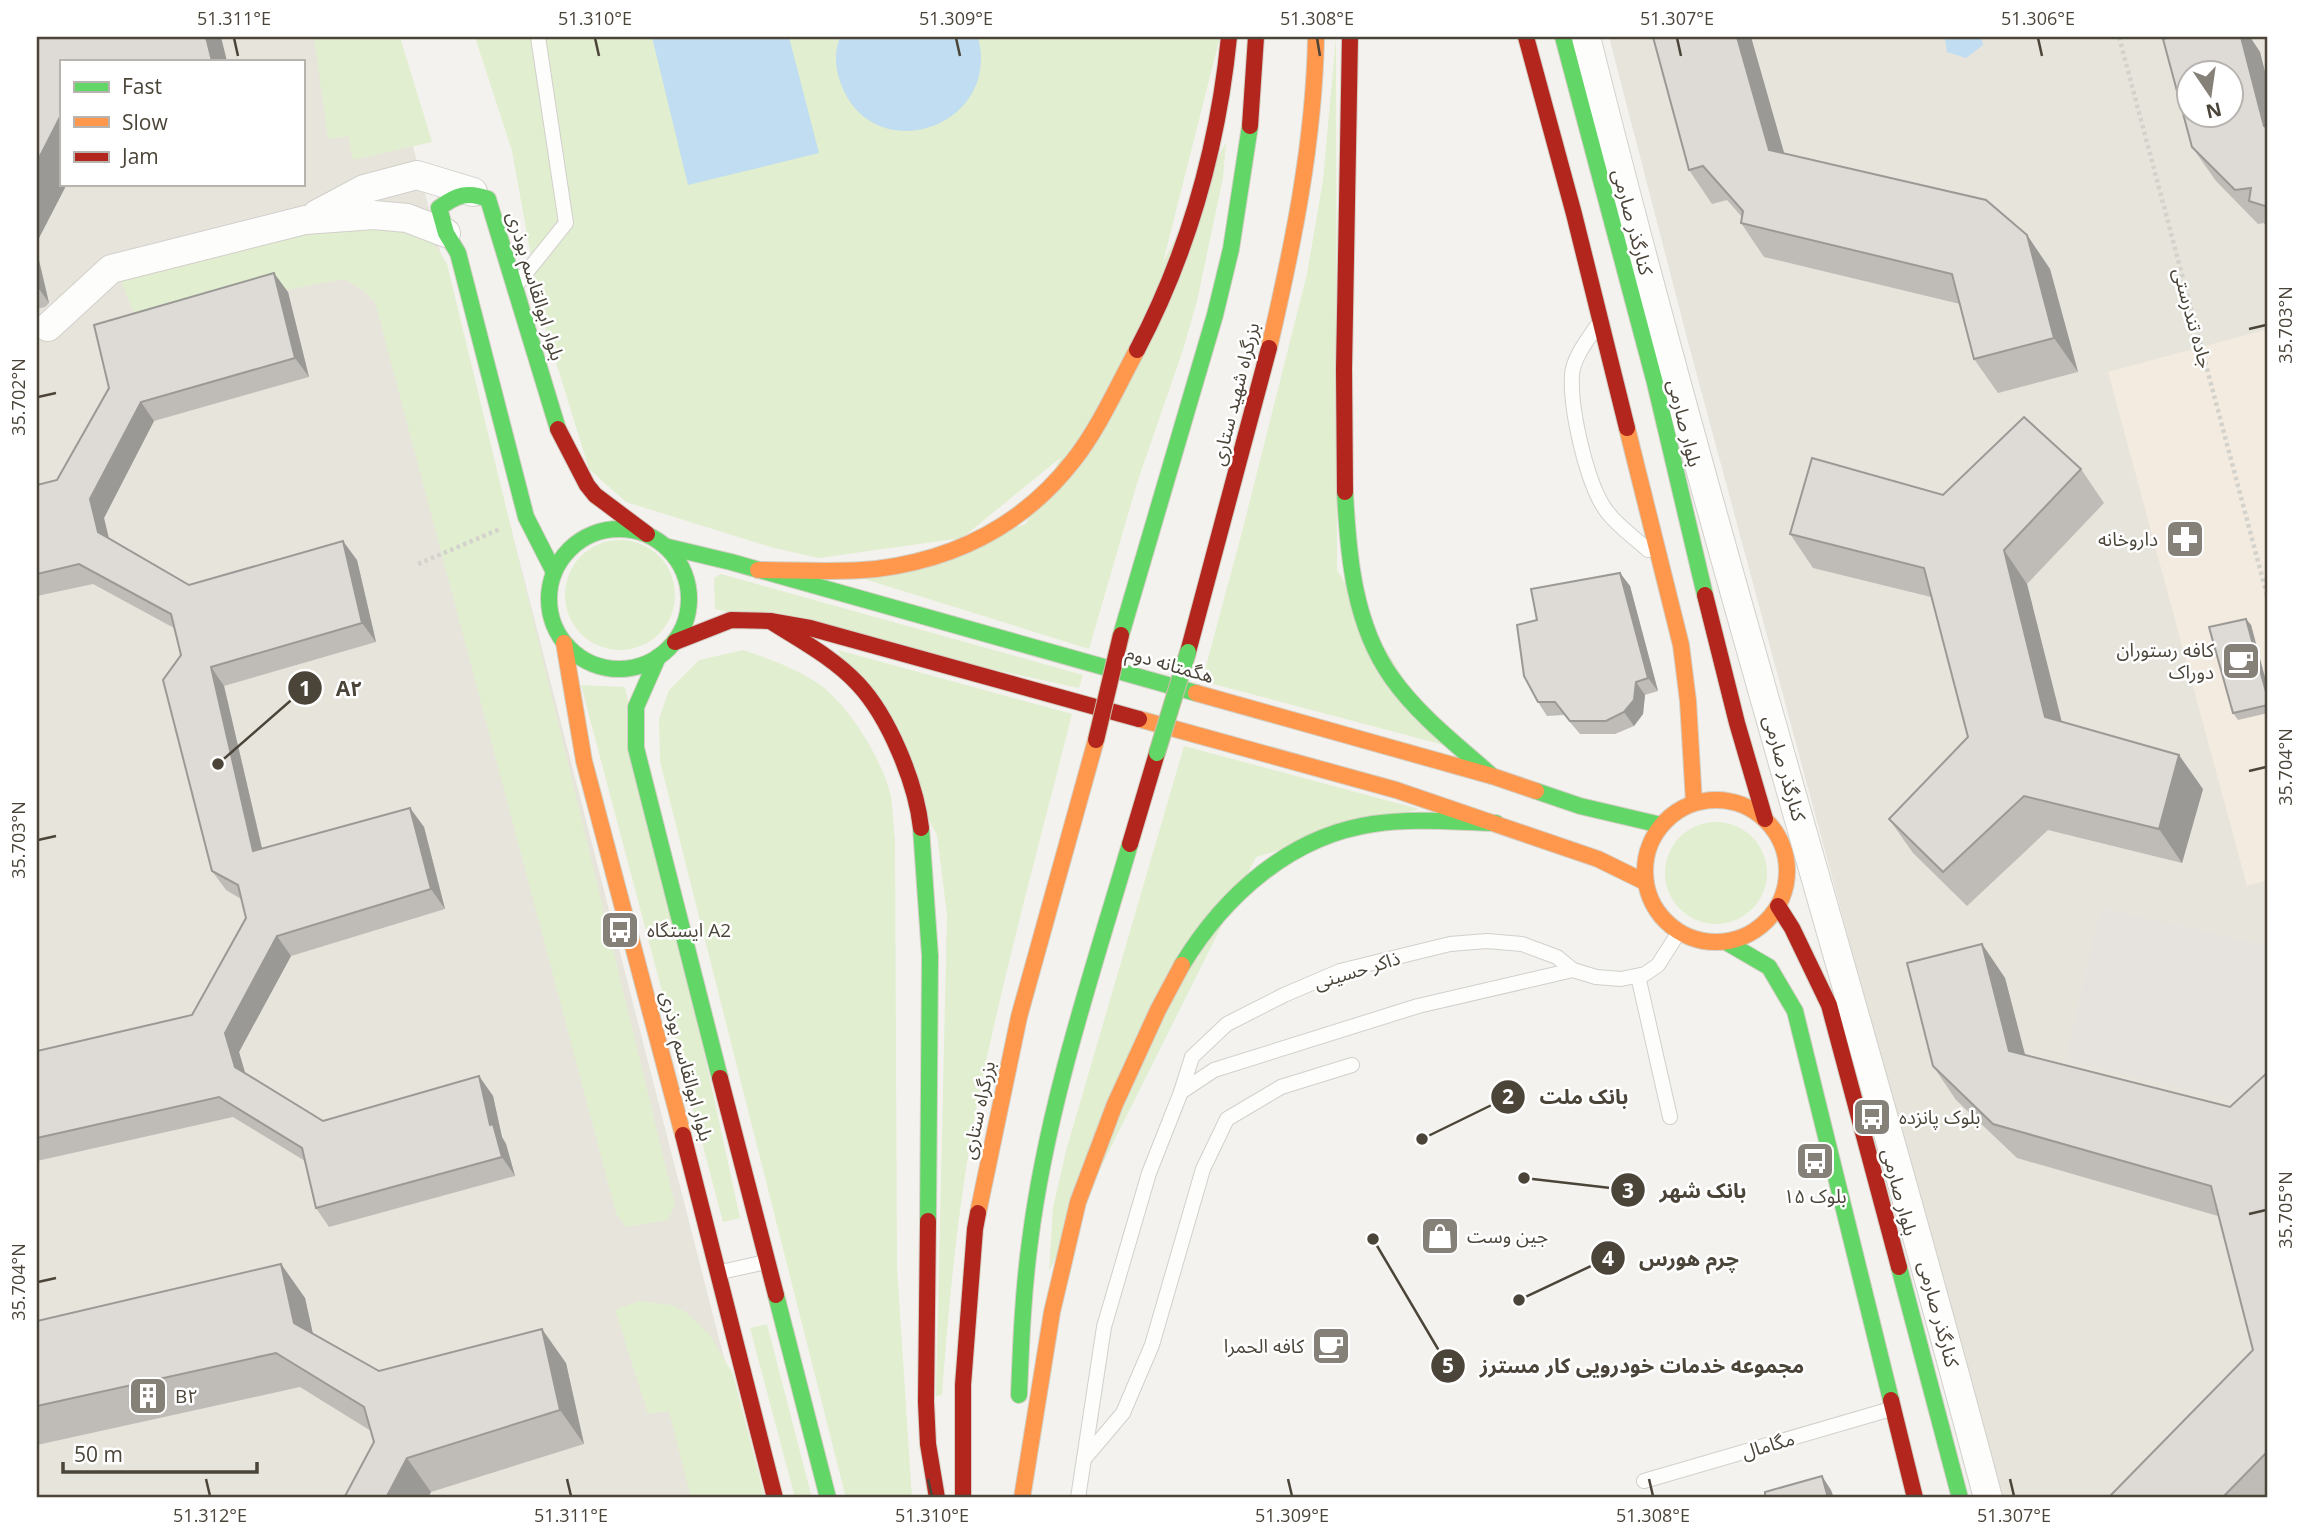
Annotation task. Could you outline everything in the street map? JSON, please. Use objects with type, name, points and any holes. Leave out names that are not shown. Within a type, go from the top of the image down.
[{"type":"main road","points":[[758,570],[874,569],[923,560],[964,546],[1004,526],[1045,493],[1074,460],[1103,415],[1158,310],[1194,215],[1223,94],[1229,37]]},
{"type":"main road","name":"بزرگراه شهید ستاری","points":[[1096,740],[1121,635],[1215,314],[1231,249],[1251,120],[1256,37]]},
{"type":"main road","name":"بزرگراه شهید ستاری","points":[[1021,1498],[1021,1339],[1030,1240],[1046,1152],[1071,1048],[1188,652],[1263,376],[1297,226],[1312,124],[1317,37]]},
{"type":"main road","points":[[1350,37],[1343,373],[1345,494],[1351,561],[1366,629],[1390,675],[1425,714],[1492,776]]},
{"type":"main road","name":"بلوار صارمی","points":[[1525,37],[1584,154],[1667,434],[1723,674],[1765,819]]},
{"type":"main road","name":"بلوار صارمی","points":[[1563,37],[1584,154],[1601,320],[1681,645],[1688,701],[1694,803]]},
{"type":"main road","name":"بلوار ابوالقاسم بوذری","points":[[473,192],[488,199],[554,420],[575,464],[595,495],[647,534]]},
{"type":"main road","points":[[473,192],[454,196],[439,208],[446,233],[458,253],[465,276],[526,517],[554,572]]},
{"type":"main road","points":[[625,528],[647,534],[668,547],[681,564],[688,583],[690,604],[685,624],[675,642],[658,657],[639,666],[618,669],[597,665],[578,656],[564,643],[555,627],[549,590],[554,572],[566,553],[583,539],[603,530],[625,528]]},
{"type":"main road","name":"هگمتانه دوم","points":[[668,547],[1492,776],[1580,806],[1661,825]]},
{"type":"main road","points":[[675,642],[732,620],[770,621],[810,628],[1396,790],[1598,859],[1645,882]]},
{"type":"main road","points":[[770,621],[825,656],[858,684],[873,704],[900,753],[916,797],[921,824],[930,956],[926,1402],[928,1444],[937,1498]]},
{"type":"main road","name":"بلوار ابوالقاسم بوذری","points":[[564,643],[584,761],[679,1118],[775,1498]]},
{"type":"main road","name":"بلوار ابوالقاسم بوذری","points":[[658,657],[636,707],[636,748],[828,1498]]},
{"type":"main road","name":"بزرگراه ستاری","points":[[963,1498],[963,1385],[975,1229],[1020,1017],[1096,740]]},
{"type":"main road","points":[[1709,800],[1740,803],[1765,819],[1782,842],[1796,849],[1787,861],[1787,880],[1778,906],[1759,928],[1726,942],[1708,942],[1689,938],[1660,915],[1650,900],[1645,882],[1647,852],[1661,825],[1676,812],[1694,803],[1709,800]]},
{"type":"main road","points":[[1021,1498],[1060,1269],[1078,1200],[1109,1115],[1158,1008],[1195,941],[1222,906],[1253,877],[1293,852],[1337,833],[1388,823],[1496,823]]},
{"type":"main road","name":"بلوار صارمی","points":[[1778,906],[1792,928],[1829,1005],[1960,1498]]},
{"type":"main road","points":[[1726,942],[1769,967],[1795,1011],[1915,1498]]},
{"type":"street","name":"کنارگذر صارمی","points":[[1586,37],[1584,154],[1710,508],[1796,849],[1920,1244],[1988,1498]]},
{"type":"street","points":[[305,220],[365,189],[417,174],[473,192]]},
{"type":"street","points":[[48,327],[111,269],[305,220],[374,215],[407,218],[446,233]]},
{"type":"lane","points":[[515,287],[566,223],[538,37]]},
{"type":"lane","points":[[1601,320],[1578,355],[1572,373],[1580,438],[1593,486],[1609,514],[1660,562]]},
{"type":"lane","points":[[1670,1116],[1638,976],[1658,964],[1679,932]]},
{"type":"lane","name":"ذاکر حسینی","points":[[1078,1498],[1104,1327],[1149,1174],[1192,1057],[1227,1024],[1284,995],[1339,971],[1450,944],[1487,941],[1522,944],[1558,957],[1573,970]]},
{"type":"lane","name":"ذاکر حسینی","points":[[1181,1092],[1214,1070],[1418,1006],[1573,970],[1608,978],[1638,976]]},
{"type":"lane","points":[[1084,1459],[1123,1413],[1152,1345],[1203,1169],[1227,1119],[1281,1087],[1352,1065]]},
{"type":"lane","points":[[717,1272],[767,1261]]},
{"type":"lane","name":"مگامال","points":[[1644,1481],[1893,1408]]},
{"type":"path","name":"جاده تندرستی","points":[[2119,37],[2268,599]]},
{"type":"path","points":[[418,564],[526,517]]},
{"type":"shaded area","points":[[37,37],[385,37],[760,1498],[37,1498]]},
{"type":"shaded area","points":[[1609,37],[2268,37],[2268,1498],[1999,1498],[1688,342]]},
{"type":"shaded area","points":[[2268,329],[2268,880],[2247,886],[2108,372]]},
{"type":"shaded area","points":[[2101,908],[2268,946],[2268,1077],[2262,1106],[2065,1061]]},
{"type":"green space","points":[[314,37],[400,37],[432,142],[353,160],[348,136],[328,139]]},
{"type":"green space","points":[[475,37],[1220,37],[1159,278],[1065,454],[962,538],[819,558],[774,548],[626,502],[589,469],[542,317],[512,151]]},
{"type":"green space","points":[[1336,37],[1337,570],[1444,745],[1202,681],[1307,274],[1323,180]]},
{"type":"green space","points":[[1226,142],[1223,178],[1197,301],[1138,480],[1089,649],[858,577],[1026,524]]},
{"type":"green space","points":[[385,224],[422,235],[447,264],[675,1205],[668,1220],[626,1227],[616,1213],[375,302],[363,290],[344,279],[136,319],[119,276],[306,231]]},
{"type":"green space","points":[[620,540],[641,544],[659,556],[671,574],[675,595],[671,616],[659,634],[641,646],[620,650],[599,646],[581,634],[569,616],[565,595],[569,574],[581,556],[599,544]]},
{"type":"green space","points":[[721,574],[1083,675],[1079,688],[715,609],[714,578]]},
{"type":"green space","points":[[743,650],[790,668],[828,691],[852,718],[872,750],[891,797],[895,840],[897,1268],[912,1498],[846,1498],[660,762],[659,719],[669,690],[699,660]]},
{"type":"green space","points":[[838,650],[1072,714],[1011,955],[978,1100],[956,1247],[942,1395],[936,1396],[947,915],[937,835]]},
{"type":"green space","points":[[581,685],[625,687],[740,1218],[723,1222]]},
{"type":"green space","points":[[1184,746],[1419,809],[1256,857],[1049,1271],[1053,1208],[1066,1151]]},
{"type":"green space","points":[[1716,822],[1735,826],[1752,837],[1763,854],[1767,873],[1763,892],[1752,909],[1735,920],[1716,924],[1697,920],[1680,909],[1669,892],[1665,873],[1669,854],[1680,837],[1697,826]]},
{"type":"green space","points":[[639,1301],[672,1305],[687,1313],[709,1334],[733,1374],[765,1498],[691,1498],[669,1411],[648,1414],[615,1310]]},
{"type":"green space","points":[[767,1324],[812,1498],[795,1498],[750,1328]]},
{"type":"water","points":[[652,37],[789,37],[819,153],[688,185]]},
{"type":"water","points":[[840,37],[978,37],[980,69],[971,95],[954,115],[930,127],[905,131],[879,126],[857,110],[841,84],[836,60]]},
{"type":"water","points":[[1945,37],[1981,37],[1983,45],[1966,58],[1947,52]]},
{"type":"building","points":[[37,37],[206,37],[212,60],[60,60],[60,117],[37,162]]},
{"type":"building","points":[[1653,37],[1737,37],[1769,150],[1986,200],[2027,235],[2054,338],[1974,359],[1952,274],[1741,223],[1743,211],[1703,166],[1689,170]]},
{"type":"building","points":[[2241,37],[2264,126],[2268,128],[2268,207],[2249,201],[2251,188],[2235,190],[2192,147],[2187,130],[2246,130],[2246,60],[2176,60],[2176,87],[2163,39]]},
{"type":"building","points":[[274,273],[295,358],[141,402],[90,499],[98,532],[189,585],[343,541],[362,623],[211,667],[253,851],[410,808],[431,889],[277,936],[225,1033],[235,1067],[323,1121],[479,1076],[490,1125],[493,1124],[502,1157],[316,1208],[302,1148],[219,1097],[37,1138],[37,1051],[192,1015],[246,918],[238,885],[212,871],[163,680],[181,655],[171,614],[79,564],[37,574],[37,485],[57,480],[109,388],[94,325]]},
{"type":"building","points":[[2024,417],[2081,469],[2004,550],[2045,717],[2179,755],[2159,829],[2024,796],[1943,872],[1889,819],[1968,737],[1924,568],[1790,534],[1812,458],[1943,495]]},
{"type":"building","points":[[1620,573],[1648,678],[1636,682],[1634,700],[1624,712],[1606,721],[1570,721],[1555,702],[1538,702],[1524,676],[1517,625],[1537,620],[1531,589]]},
{"type":"building","name":"کافه رستوران دوراک","points":[[2246,619],[2268,705],[2233,713],[2209,627]]},
{"type":"building","points":[[1982,944],[2009,1051],[2230,1107],[2268,1072],[2268,1451],[2222,1498],[2108,1498],[2253,1350],[2211,1186],[1993,1124],[1933,1066],[1907,963]]},
{"type":"building","points":[[281,1264],[294,1323],[379,1371],[542,1329],[560,1410],[407,1458],[386,1498],[344,1498],[374,1442],[364,1407],[276,1353],[37,1406],[37,1321]]},
{"type":"building","points":[[1822,1476],[1828,1498],[1765,1498],[1765,1492]]},
{"type":"traffic: fast","points":[[1563,37],[1655,383],[1705,595]]},
{"type":"traffic: fast","points":[[1121,635],[1215,315],[1231,249],[1250,126]]},
{"type":"traffic: fast","points":[[554,572],[526,517],[458,253],[446,233],[439,208],[457,197],[474,195],[488,199],[558,429]]},
{"type":"traffic: fast","points":[[1345,492],[1355,589],[1369,635],[1379,657],[1414,705],[1492,776]]},
{"type":"traffic: fast","points":[[619,529],[646,534],[668,550],[684,572],[689,599],[684,626],[668,648],[646,664],[619,669],[592,664],[570,648],[554,626],[549,599],[554,572],[570,550],[592,534],[619,529]]},
{"type":"traffic: fast","points":[[668,547],[731,562],[1196,693]]},
{"type":"traffic: fast","points":[[1157,753],[1188,652]]},
{"type":"traffic: fast","points":[[658,657],[636,707],[636,748],[720,1078]]},
{"type":"traffic: fast","points":[[1536,791],[1580,806],[1661,825]]},
{"type":"traffic: fast","points":[[1182,965],[1199,940],[1239,893],[1262,873],[1314,841],[1343,831],[1388,822],[1496,823]]},
{"type":"traffic: fast","points":[[921,828],[930,956],[928,1221]]},
{"type":"traffic: fast","points":[[1019,1395],[1028,1260],[1047,1140],[1072,1041],[1130,844]]},
{"type":"traffic: fast","points":[[1726,942],[1769,967],[1795,1011],[1891,1400]]},
{"type":"traffic: fast","points":[[1899,1267],[1960,1498]]},
{"type":"traffic: fast","points":[[776,1295],[828,1498]]},
{"type":"traffic: slow","points":[[1269,348],[1307,155],[1316,37]]},
{"type":"traffic: slow","points":[[758,570],[876,569],[933,557],[986,535],[1010,521],[1032,503],[1073,461],[1099,421],[1137,350]]},
{"type":"traffic: slow","points":[[1627,428],[1681,645],[1688,701],[1694,803]]},
{"type":"traffic: slow","points":[[564,643],[584,761],[683,1135]]},
{"type":"traffic: slow","points":[[1196,693],[1492,776],[1536,791]]},
{"type":"traffic: slow","points":[[1139,719],[1396,790],[1598,859],[1645,882]]},
{"type":"traffic: slow","points":[[978,1213],[1019,1017],[1096,740]]},
{"type":"traffic: slow","points":[[1716,800],[1743,805],[1766,821],[1782,844],[1787,871],[1782,898],[1766,921],[1743,937],[1716,942],[1689,937],[1666,921],[1650,898],[1645,871],[1650,844],[1666,821],[1689,805],[1716,800]]},
{"type":"traffic: slow","points":[[1022,1498],[1052,1312],[1078,1202],[1115,1104],[1182,965]]},
{"type":"traffic: jam","points":[[1137,350],[1171,276],[1198,198],[1217,118],[1229,37]]},
{"type":"traffic: jam","points":[[1250,126],[1256,37]]},
{"type":"traffic: jam","points":[[1345,492],[1344,369],[1350,37]]},
{"type":"traffic: jam","points":[[1526,37],[1574,214],[1627,428]]},
{"type":"traffic: jam","points":[[1188,652],[1269,348]]},
{"type":"traffic: jam","points":[[558,429],[595,495],[647,534]]},
{"type":"traffic: jam","points":[[1705,595],[1737,723],[1765,819]]},
{"type":"traffic: jam","points":[[675,642],[731,620],[770,621],[810,628],[1139,719]]},
{"type":"traffic: jam","points":[[770,621],[838,666],[869,698],[890,732],[907,771],[921,828]]},
{"type":"traffic: jam","points":[[1096,740],[1121,635]]},
{"type":"traffic: jam","points":[[1130,844],[1157,753]]},
{"type":"traffic: jam","points":[[1778,906],[1792,928],[1829,1005],[1899,1267]]},
{"type":"traffic: jam","points":[[720,1078],[776,1295]]},
{"type":"traffic: jam","points":[[683,1135],[775,1498]]},
{"type":"traffic: jam","points":[[963,1498],[963,1385],[978,1213]]},
{"type":"traffic: jam","points":[[928,1221],[926,1402],[928,1444],[937,1498]]},
{"type":"traffic: jam","points":[[1891,1400],[1915,1498]]},
{"type":"place","name":"داروخانه","points":[[2185,539]]},
{"type":"place","name":"کافه رستوران دوراک","points":[[2241,661]]},
{"type":"place","name":"A۲","points":[[218,764]]},
{"type":"place","name":"ایستگاه A2","points":[[620,930]]},
{"type":"place","name":"بلوک پانزده","points":[[1872,1117]]},
{"type":"place","name":"بانک ملت","points":[[1422,1139]]},
{"type":"place","name":"بلوک ۱۵","points":[[1815,1161]]},
{"type":"place","name":"بانک شهر","points":[[1524,1178]]},
{"type":"place","name":"جین وست","points":[[1440,1236]]},
{"type":"place","name":"مجموعه خدمات خودرویی کار مسترز","points":[[1373,1239]]},
{"type":"place","name":"چرم هورس","points":[[1519,1300]]},
{"type":"place","name":"کافه الحمرا","points":[[1331,1346]]},
{"type":"place","name":"B۲","points":[[148,1396]]}]
